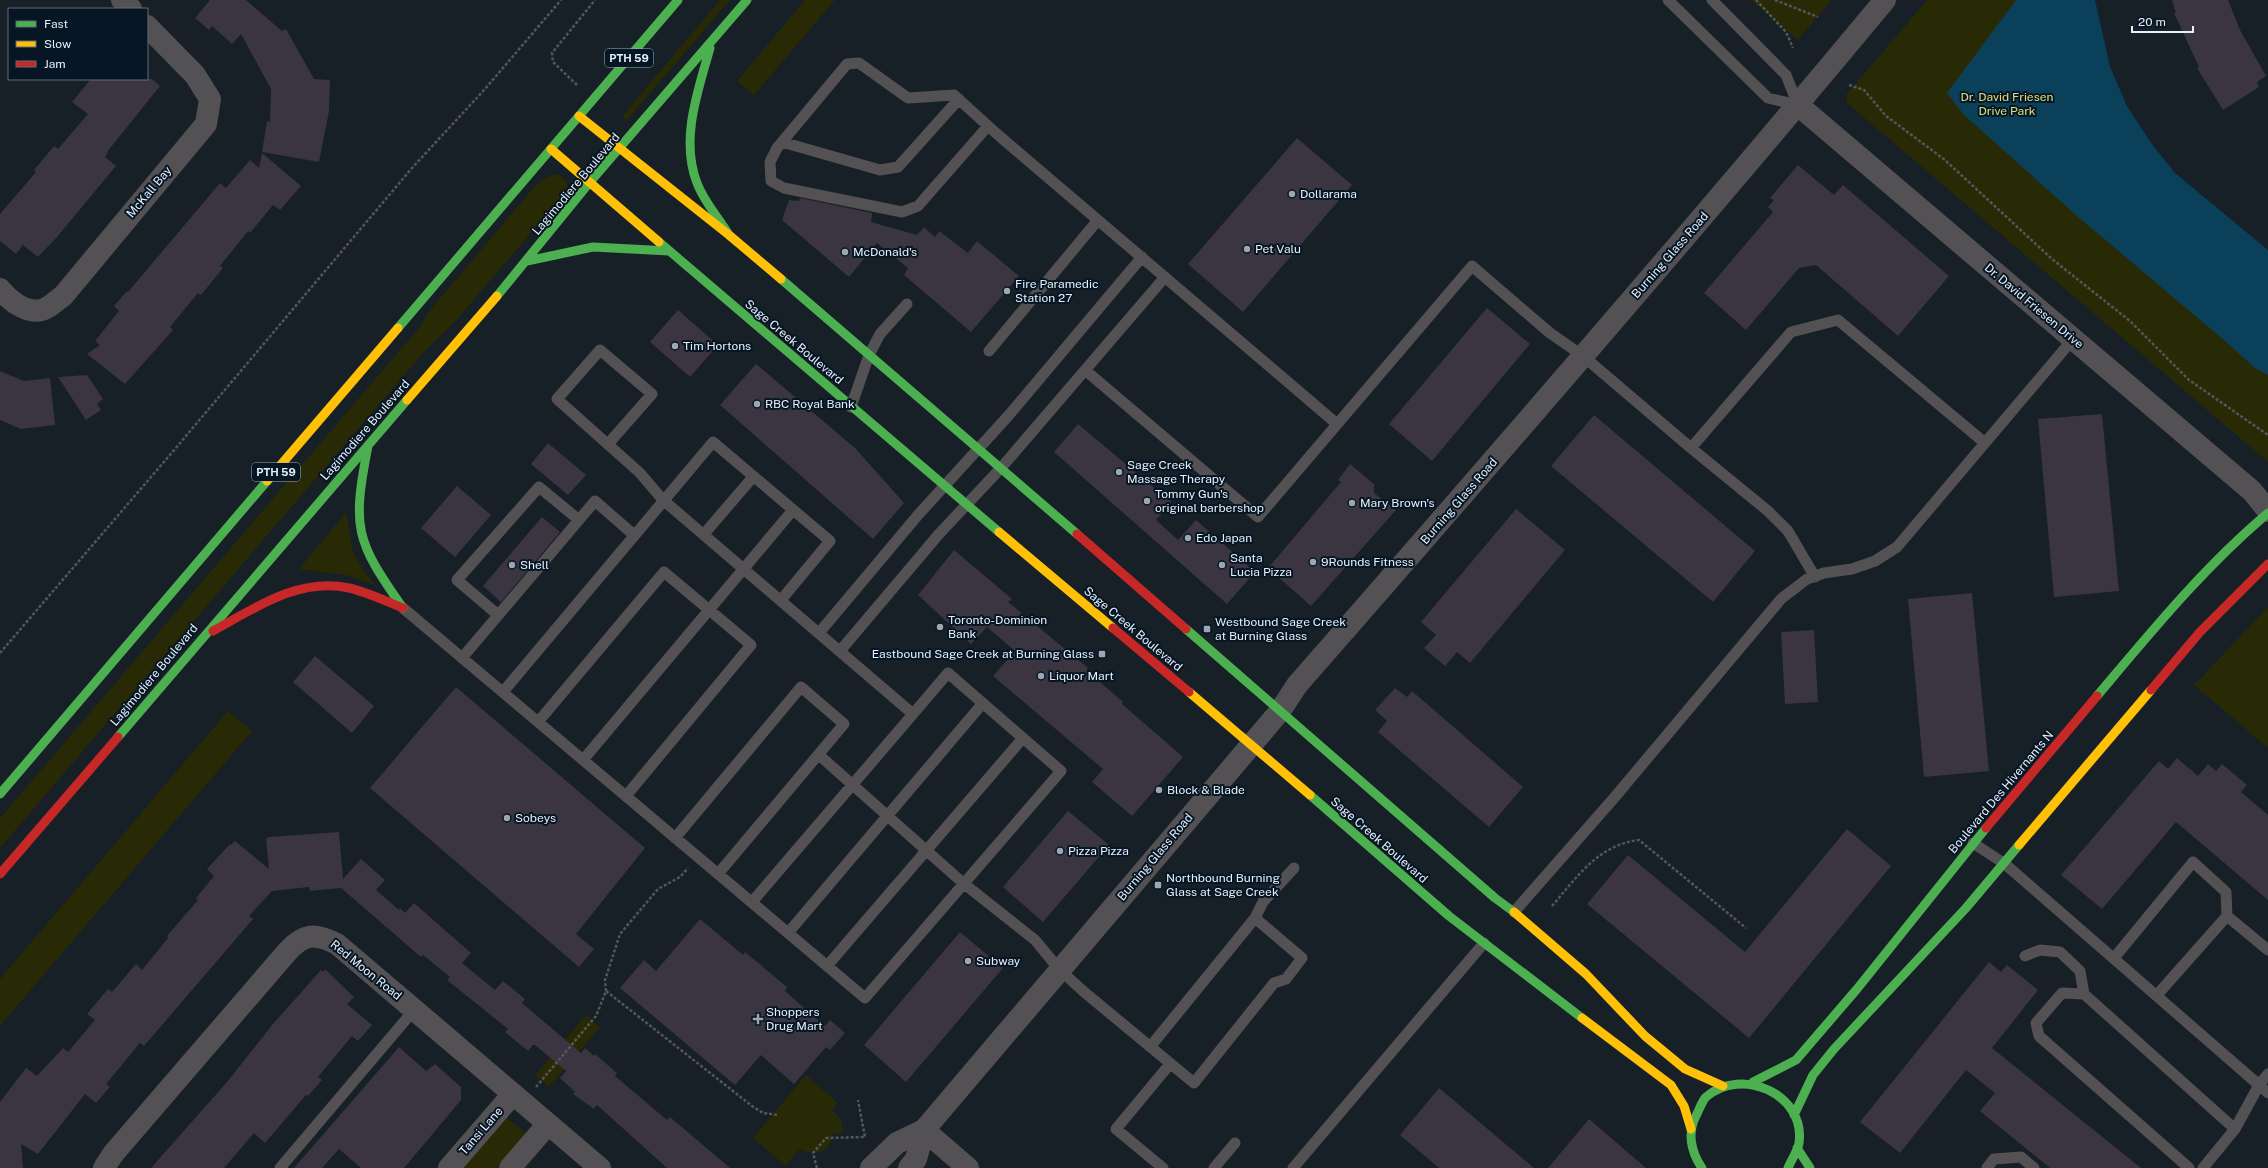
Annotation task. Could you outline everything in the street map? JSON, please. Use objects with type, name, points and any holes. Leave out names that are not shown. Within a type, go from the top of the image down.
[{"type":"street","points":[[122,0],[129,8]]},
{"type":"street","name":"PTH 59","points":[[0,794],[678,0]]},
{"type":"street","name":"Lagimodiere Boulevard","points":[[0,874],[203,636],[527,261],[590,182],[620,150],[747,0]]},
{"type":"street","name":"Burning Glass Road","points":[[871,1168],[897,1143],[924,1130],[1059,969],[1280,711],[1297,685],[1583,356],[1798,105],[1885,0]]},
{"type":"street","name":"McKall Bay","points":[[0,289],[7,297],[27,310],[47,308],[63,296],[206,124],[210,99],[196,75],[148,27]]},
{"type":"street","points":[[712,41],[695,101],[689,143],[697,183],[729,235]]},
{"type":"street","name":"Dr. David Friesen Drive","points":[[1798,105],[2252,491],[2268,512]]},
{"type":"street","points":[[579,116],[729,235],[1001,468],[1495,898],[1514,912],[1586,974],[1645,1036],[1685,1068],[1723,1086]]},
{"type":"street","name":"Sage Creek Boulevard","points":[[551,149],[967,505],[1251,744],[1449,916],[1670,1085],[1684,1106],[1691,1129],[1694,1153]]},
{"type":"street","points":[[527,261],[593,247],[669,251]]},
{"type":"street","points":[[368,445],[359,497],[361,532],[370,558],[403,608]]},
{"type":"street","name":"Boulevard Des Hivernants N","points":[[1753,1082],[1796,1060],[1857,989],[1973,843],[2179,599],[2268,512]]},
{"type":"street","points":[[1794,1115],[1813,1075],[1834,1049],[2005,864],[2200,632],[2268,564]]},
{"type":"street","points":[[203,636],[286,593],[309,586],[347,587],[403,608]]},
{"type":"street","name":"Red Moon Road","points":[[104,1168],[113,1154],[287,952],[294,945],[308,936],[322,936],[337,944],[600,1168]]},
{"type":"street","points":[[1691,1129],[1698,1108],[1705,1099],[1723,1086],[1738,1082],[1753,1082],[1769,1088],[1782,1097],[1794,1115],[1798,1126],[1797,1148],[1788,1168]]},
{"type":"street","name":"Tansi Lane","points":[[449,1168],[518,1098]]},
{"type":"street","points":[[510,1168],[548,1124]]},
{"type":"street","points":[[924,1130],[968,1168]]},
{"type":"street","name":"Burning Glass Road","points":[[909,1168],[916,1159],[924,1130]]},
{"type":"street","points":[[1797,1148],[1810,1168]]},
{"type":"street","points":[[1692,1168],[1694,1153]]},
{"type":"street","points":[[1694,1153],[1702,1168]]},
{"type":"lane","points":[[1668,0],[1768,98],[1798,105]]},
{"type":"lane","points":[[1712,0],[1786,75],[1798,105]]},
{"type":"lane","points":[[988,126],[918,206],[902,212],[784,188],[771,181],[770,162],[782,142],[847,64],[859,63],[908,98],[954,95],[988,126],[1337,424]]},
{"type":"lane","points":[[782,142],[880,170],[898,167],[959,99]]},
{"type":"lane","points":[[989,351],[1098,220]]},
{"type":"lane","points":[[819,633],[1142,258]]},
{"type":"lane","points":[[1085,370],[1258,517],[1472,266],[1550,333],[1583,356],[1768,511],[1788,531],[1815,576]]},
{"type":"lane","points":[[840,651],[939,534],[1001,468],[1165,278]]},
{"type":"lane","points":[[852,407],[869,355],[880,334],[907,304]]},
{"type":"lane","points":[[1691,448],[1790,332],[1838,320],[1985,443]]},
{"type":"lane","points":[[1514,912],[1614,798],[1781,599],[1808,579],[1815,576],[1852,570],[1875,562],[1898,547],[2073,339]]},
{"type":"lane","points":[[608,444],[652,394],[600,350],[557,399],[608,444],[640,472],[663,500],[913,714]]},
{"type":"lane","points":[[503,692],[713,442],[830,541],[781,600]]},
{"type":"lane","points":[[704,534],[753,476]]},
{"type":"lane","points":[[498,615],[457,580],[539,487],[579,520]]},
{"type":"lane","points":[[462,658],[595,502],[634,535]]},
{"type":"lane","points":[[583,760],[793,510]]},
{"type":"lane","points":[[538,722],[664,572],[751,645],[626,796]]},
{"type":"lane","points":[[403,608],[865,998],[1061,771],[948,673],[752,902]]},
{"type":"lane","points":[[675,838],[801,687],[844,724],[718,874]]},
{"type":"lane","points":[[788,933],[983,703]]},
{"type":"lane","points":[[827,966],[1023,738]]},
{"type":"lane","points":[[819,755],[963,883],[1035,940],[1059,969],[1194,1083],[1274,983],[1286,979],[1302,958],[1255,918]]},
{"type":"lane","points":[[1973,843],[2005,864],[2268,1093]]},
{"type":"lane","points":[[2114,958],[2193,862],[2226,892],[2227,916],[2157,995]]},
{"type":"lane","points":[[1150,1047],[1255,918],[1263,902],[1294,868]]},
{"type":"lane","points":[[2227,916],[2268,950]]},
{"type":"lane","points":[[1293,1168],[1484,943]]},
{"type":"lane","points":[[2025,956],[2040,950],[2060,952],[2080,971],[2084,994],[2235,1129]]},
{"type":"lane","points":[[2084,994],[2062,993],[2036,1023],[2039,1036],[2189,1168]]},
{"type":"lane","points":[[280,1168],[414,1010]]},
{"type":"lane","points":[[1163,1168],[1116,1129],[1170,1064]]},
{"type":"lane","points":[[2203,1168],[2235,1129],[2259,1085],[2268,1074]]},
{"type":"lane","points":[[1214,1168],[1235,1143]]},
{"type":"lane","points":[[1987,1168],[1994,1160],[2021,1157],[2034,1168]]},
{"type":"path","points":[[0,653],[180,443],[412,168],[485,89],[561,0]]},
{"type":"path","points":[[1756,0],[1786,32],[1793,48]]},
{"type":"path","points":[[1775,0],[1818,17]]},
{"type":"path","points":[[1849,85],[1864,90],[1886,116],[1945,160],[2052,259],[2130,321],[2189,380],[2268,435]]},
{"type":"path","points":[[1552,906],[1592,860],[1622,842],[1639,840],[1746,928]]},
{"type":"path","points":[[518,1098],[596,1016],[606,991],[605,980],[620,934],[658,889],[680,877],[698,857]]},
{"type":"path","points":[[606,991],[752,1106],[763,1113],[778,1115]]},
{"type":"path","points":[[817,1168],[813,1153],[826,1138],[865,1137],[858,1100]]},
{"type":"green space","points":[[720,0],[730,0],[628,119],[624,120],[624,114]]},
{"type":"green space","points":[[805,0],[835,0],[754,95],[737,81]]},
{"type":"green space","points":[[1751,0],[1831,0],[1798,40]]},
{"type":"green space","name":"Dr. David Friesen Drive Park","points":[[1927,0],[2089,0],[2107,74],[2162,166],[2268,259],[2268,462],[1847,103],[1846,95]]},
{"type":"green space","points":[[558,174],[567,181],[567,191],[453,324],[423,353],[0,848],[0,818],[418,329],[431,309],[536,185],[547,177]]},
{"type":"green space","points":[[346,512],[353,552],[364,571],[375,585],[346,575],[299,569]]},
{"type":"green space","points":[[2268,607],[2268,748],[2194,685]]},
{"type":"green space","points":[[228,711],[252,731],[0,1026],[0,979]]},
{"type":"green space","points":[[586,1015],[600,1027],[549,1087],[535,1075]]},
{"type":"green space","points":[[806,1075],[838,1103],[832,1110],[841,1119],[843,1133],[833,1134],[829,1146],[821,1152],[816,1153],[799,1149],[786,1166],[753,1138]]},
{"type":"green space","points":[[504,1115],[526,1133],[496,1168],[460,1168]]},
{"type":"water","points":[[2016,0],[2095,0],[2110,67],[2127,106],[2151,143],[2175,173],[2268,250],[2268,375],[2255,368],[2077,216],[1964,115],[1947,93]]},
{"type":"building","points":[[210,0],[246,0],[282,31],[286,29],[314,79],[330,80],[329,111],[319,162],[262,152],[267,121],[270,122],[271,89],[241,34],[232,44],[212,26],[209,30],[195,18]]},
{"type":"building","points":[[2172,0],[2228,0],[2240,30],[2266,76],[2257,82],[2259,87],[2223,110],[2197,68],[2199,67],[2174,13],[2176,13]]},
{"type":"building","points":[[152,79],[160,86],[107,152],[108,153],[105,157],[116,166],[57,237],[38,257],[23,245],[16,254],[0,241],[0,214],[36,172],[34,170],[54,146],[58,149],[88,114],[72,102],[90,80]]},
{"type":"building","points":[[1297,138],[1352,185],[1243,312],[1188,264]]},
{"type":"building","points":[[262,153],[301,186],[280,210],[273,205],[250,233],[248,231],[220,266],[223,268],[201,295],[198,293],[170,327],[173,330],[125,384],[87,354],[100,345],[95,341],[119,311],[114,306],[127,291],[128,292],[220,183],[226,188],[250,160],[259,168]]},
{"type":"building","points":[[1798,165],[1834,195],[1843,185],[1949,276],[1898,336],[1816,265],[1799,268],[1746,330],[1704,293],[1773,212],[1768,207],[1774,200],[1770,198]]},
{"type":"building","points":[[800,198],[872,213],[871,222],[917,235],[924,227],[935,237],[939,231],[968,253],[977,241],[1019,276],[971,332],[904,275],[908,268],[877,243],[849,277],[782,220],[789,200],[799,201]]},
{"type":"building","points":[[1487,308],[1530,344],[1432,461],[1389,424]]},
{"type":"building","points":[[678,310],[718,345],[690,377],[650,342]]},
{"type":"building","points":[[756,364],[856,449],[904,503],[873,539],[720,405]]},
{"type":"building","points":[[0,371],[24,381],[50,378],[55,425],[21,429],[0,420]]},
{"type":"building","points":[[87,375],[103,399],[97,404],[101,410],[86,420],[58,377]]},
{"type":"building","points":[[2102,414],[2119,591],[2054,597],[2038,419]]},
{"type":"building","points":[[1594,415],[1755,551],[1713,602],[1551,466]]},
{"type":"building","points":[[1078,424],[1171,502],[1156,520],[1178,540],[1196,520],[1255,572],[1227,604],[1054,452]]},
{"type":"building","points":[[548,443],[586,475],[568,495],[531,464]]},
{"type":"building","points":[[1350,464],[1374,484],[1374,493],[1396,510],[1311,606],[1268,568],[1341,482],[1338,480]]},
{"type":"building","points":[[457,486],[491,515],[455,557],[421,528]]},
{"type":"building","points":[[1516,509],[1565,550],[1470,663],[1457,652],[1445,666],[1424,648],[1436,635],[1421,622]]},
{"type":"building","points":[[542,517],[560,532],[501,602],[483,586]]},
{"type":"building","points":[[954,550],[1012,599],[1008,602],[1088,668],[1086,670],[1123,702],[1122,704],[1183,757],[1132,816],[1092,782],[1103,769],[993,676],[1015,651],[987,627],[971,644],[918,595]]},
{"type":"building","points":[[1972,593],[1989,771],[1924,777],[1908,599]]},
{"type":"building","points":[[1814,630],[1818,702],[1785,704],[1781,632]]},
{"type":"building","points":[[315,656],[374,706],[352,733],[293,682]]},
{"type":"building","name":"Sobeys","points":[[456,687],[645,848],[576,934],[594,949],[579,967],[370,788]]},
{"type":"building","points":[[1395,688],[1407,697],[1412,691],[1523,787],[1489,827],[1378,732],[1387,721],[1375,710]]},
{"type":"building","points":[[2177,758],[2198,776],[2208,764],[2216,771],[2222,764],[2247,785],[2241,792],[2268,815],[2268,900],[2176,822],[2102,909],[2061,875],[2159,761],[2168,769]]},
{"type":"building","points":[[1068,811],[1109,845],[1043,922],[1003,887]]},
{"type":"building","points":[[1847,829],[1891,866],[1749,1038],[1587,904],[1628,855],[1745,952]]},
{"type":"building","points":[[339,832],[343,879],[361,859],[385,880],[376,890],[399,910],[400,908],[405,913],[414,903],[471,953],[462,963],[495,990],[503,981],[525,999],[522,1003],[581,1053],[585,1048],[594,1056],[595,1054],[617,1073],[615,1076],[667,1120],[670,1117],[730,1168],[667,1168],[597,1105],[594,1109],[573,1094],[575,1092],[560,1078],[566,1071],[535,1045],[533,1045],[528,1051],[505,1032],[508,1029],[447,980],[450,977],[423,955],[421,957],[341,888],[310,891],[309,887],[272,891],[249,916],[253,919],[144,1046],[140,1043],[106,1084],[110,1087],[96,1103],[85,1094],[38,1154],[21,1144],[23,1168],[0,1168],[0,1102],[26,1068],[37,1076],[63,1048],[68,1052],[95,1020],[87,1014],[108,989],[112,992],[136,964],[142,970],[168,938],[167,936],[198,900],[196,898],[214,876],[207,869],[230,844],[231,845],[235,841],[269,869],[266,839],[269,837]]},
{"type":"building","points":[[700,919],[743,955],[745,952],[787,987],[785,991],[825,1026],[830,1020],[845,1033],[830,1050],[826,1047],[794,1084],[761,1055],[735,1085],[620,988],[644,960],[656,971]]},
{"type":"building","points":[[960,932],[1003,968],[906,1082],[864,1045]]},
{"type":"building","points":[[1989,962],[2001,972],[2007,965],[2038,990],[1992,1048],[2141,1168],[2050,1168],[1980,1111],[1995,1093],[1966,1070],[1900,1153],[1860,1122]]},
{"type":"building","points":[[325,969],[354,997],[347,1004],[372,1025],[358,1041],[352,1036],[318,1077],[322,1080],[308,1096],[306,1095],[265,1143],[254,1133],[224,1168],[151,1168],[227,1082],[273,1024],[321,970],[323,972]]},
{"type":"building","points":[[399,1047],[426,1071],[435,1064],[461,1087],[461,1100],[404,1168],[361,1168],[339,1149],[322,1168],[294,1168]]},
{"type":"building","points":[[1439,1088],[1534,1168],[1439,1168],[1400,1135]]},
{"type":"building","points":[[1589,1119],[1646,1168],[1548,1168]]},
{"type":"traffic: fast","points":[[398,328],[678,0]]},
{"type":"traffic: fast","points":[[497,296],[590,182],[747,0]]},
{"type":"traffic: fast","points":[[710,48],[696,98],[690,132],[690,149],[692,166],[700,190],[729,235]]},
{"type":"traffic: fast","points":[[659,242],[999,532]]},
{"type":"traffic: fast","points":[[527,261],[593,247],[669,251]]},
{"type":"traffic: fast","points":[[781,279],[1077,534]]},
{"type":"traffic: fast","points":[[118,737],[407,400]]},
{"type":"traffic: fast","points":[[368,446],[360,496],[359,515],[362,532],[375,566],[403,608]]},
{"type":"traffic: fast","points":[[0,794],[267,481]]},
{"type":"traffic: fast","points":[[2097,696],[2158,624],[2200,578],[2222,555],[2268,513]]},
{"type":"traffic: fast","points":[[1186,629],[1495,898],[1514,912]]},
{"type":"traffic: fast","points":[[1310,795],[1449,916],[1582,1018]]},
{"type":"traffic: fast","points":[[1753,1082],[1796,1060],[1857,989],[1986,828]]},
{"type":"traffic: fast","points":[[1794,1115],[1813,1075],[1834,1049],[1966,908],[2019,845]]},
{"type":"traffic: fast","points":[[1702,1168],[1693,1149],[1691,1136],[1693,1122],[1706,1097],[1720,1088],[1736,1084],[1753,1085],[1768,1090],[1782,1099],[1792,1111],[1798,1126],[1799,1143],[1788,1168]]},
{"type":"traffic: fast","points":[[1797,1148],[1810,1168]]},
{"type":"traffic: slow","points":[[579,116],[729,235],[781,279]]},
{"type":"traffic: slow","points":[[551,149],[659,242]]},
{"type":"traffic: slow","points":[[407,400],[497,296]]},
{"type":"traffic: slow","points":[[267,481],[398,328]]},
{"type":"traffic: slow","points":[[999,532],[1113,628]]},
{"type":"traffic: slow","points":[[2019,845],[2151,690]]},
{"type":"traffic: slow","points":[[1189,692],[1310,795]]},
{"type":"traffic: slow","points":[[1514,912],[1586,974],[1645,1036],[1685,1069],[1723,1086]]},
{"type":"traffic: slow","points":[[1582,1018],[1671,1085],[1684,1106],[1691,1129]]},
{"type":"traffic: jam","points":[[1077,534],[1186,629]]},
{"type":"traffic: jam","points":[[2151,690],[2200,632],[2268,564]]},
{"type":"traffic: jam","points":[[213,631],[261,604],[295,591],[313,587],[331,586],[349,588],[369,594],[403,608]]},
{"type":"traffic: jam","points":[[1113,628],[1189,692]]},
{"type":"traffic: jam","points":[[1986,828],[2097,696]]},
{"type":"traffic: jam","points":[[0,874],[118,737]]},
{"type":"place","name":"Dollarama","points":[[1292,194]]},
{"type":"place","name":"Pet Valu","points":[[1247,249]]},
{"type":"place","name":"McDonald's","points":[[845,252]]},
{"type":"place","name":"Fire Paramedic Station 27","points":[[1007,291]]},
{"type":"place","name":"Tim Hortons","points":[[675,346]]},
{"type":"place","name":"RBC Royal Bank","points":[[757,404]]},
{"type":"place","name":"Sage Creek Massage Therapy","points":[[1119,472]]},
{"type":"place","name":"Tommy Gun's original barbershop","points":[[1147,501]]},
{"type":"place","name":"Mary Brown's","points":[[1352,503]]},
{"type":"place","name":"Edo Japan","points":[[1188,538]]},
{"type":"place","name":"9Rounds Fitness","points":[[1313,562]]},
{"type":"place","name":"Shell","points":[[512,565]]},
{"type":"place","name":"Santa Lucia Pizza","points":[[1222,565]]},
{"type":"place","name":"Toronto-Dominion Bank","points":[[940,627]]},
{"type":"place","name":"Westbound Sage Creek at Burning Glass","points":[[1207,629]]},
{"type":"place","name":"Eastbound Sage Creek at Burning Glass","points":[[1102,654]]},
{"type":"place","name":"Liquor Mart","points":[[1041,676]]},
{"type":"place","name":"Block & Blade","points":[[1159,790]]},
{"type":"place","name":"Sobeys","points":[[507,818]]},
{"type":"place","name":"Pizza Pizza","points":[[1060,851]]},
{"type":"place","name":"Northbound Burning Glass at Sage Creek","points":[[1158,885]]},
{"type":"place","name":"Subway","points":[[968,961]]},
{"type":"place","name":"Shoppers Drug Mart","points":[[758,1019]]}]
